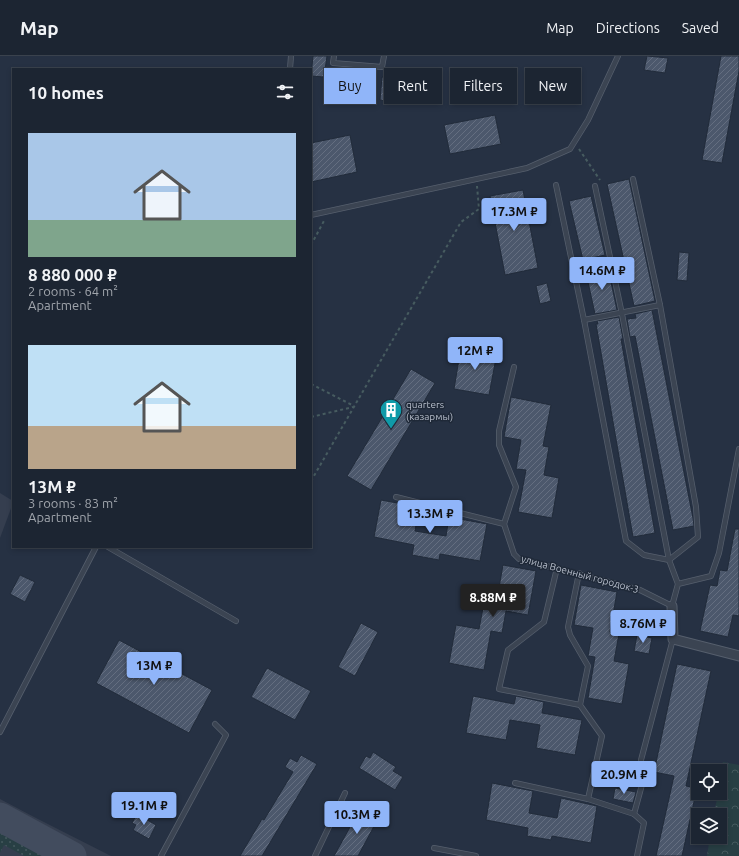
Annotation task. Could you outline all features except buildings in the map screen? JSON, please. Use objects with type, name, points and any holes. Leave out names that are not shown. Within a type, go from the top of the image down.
[{"type":"street","points":[[672,606],[673,639],[739,656]]},
{"type":"lane","points":[[290,68],[291,56]]},
{"type":"lane","points":[[334,56],[332,63],[382,67],[384,56]]},
{"type":"lane","points":[[312,215],[527,168],[570,149],[588,120],[618,56]]},
{"type":"lane","points":[[556,184],[584,320],[626,541],[644,555],[669,560],[698,537],[696,508],[660,305],[633,179]]},
{"type":"lane","points":[[595,186],[622,314],[669,560],[678,584],[672,606]]},
{"type":"lane","points":[[584,320],[622,314],[660,305]]},
{"type":"lane","points":[[396,498],[504,524],[516,487],[499,445],[499,431],[514,367]]},
{"type":"lane","points":[[678,584],[711,576],[719,553],[739,450]]},
{"type":"lane","name":"улица Военный городок-3","points":[[504,524],[514,554],[519,559],[579,573],[640,590],[672,606]]},
{"type":"lane","points":[[0,732],[95,548]]},
{"type":"lane","points":[[110,548],[236,621]]},
{"type":"lane","points":[[557,568],[544,622],[508,650],[499,689],[580,705],[602,736],[588,799]]},
{"type":"lane","points":[[579,573],[568,627],[570,635],[588,666],[580,705]]},
{"type":"lane","points":[[634,814],[643,781],[641,760],[673,639]]},
{"type":"lane","points":[[161,856],[226,735],[215,724]]},
{"type":"lane","points":[[515,783],[588,799],[634,814],[644,823],[637,856]]},
{"type":"lane","points":[[315,856],[345,793]]},
{"type":"lane","points":[[434,848],[476,856]]},
{"type":"path","points":[[574,142],[602,183],[598,198]]},
{"type":"path","points":[[312,479],[461,222],[479,209],[477,179]]},
{"type":"path","points":[[312,243],[330,211]]},
{"type":"path","points":[[312,385],[354,406]]},
{"type":"path","points":[[312,417],[354,406]]},
{"type":"shaded area","points":[[0,493],[12,500],[12,506],[0,538]]},
{"type":"shaded area","points":[[0,799],[34,817],[111,856],[0,856]]},
{"type":"green space","points":[[723,762],[739,765],[739,856],[707,856],[709,844],[727,844],[727,808],[715,808],[717,800],[727,800],[727,764],[723,764]]},
{"type":"green space","points":[[0,830],[48,856],[24,856],[4,845],[0,853]]},
{"type":"taxiway","points":[[0,817],[72,856]]},
{"type":"place","name":"quarters (казармы)","points":[[391,430]]}]
